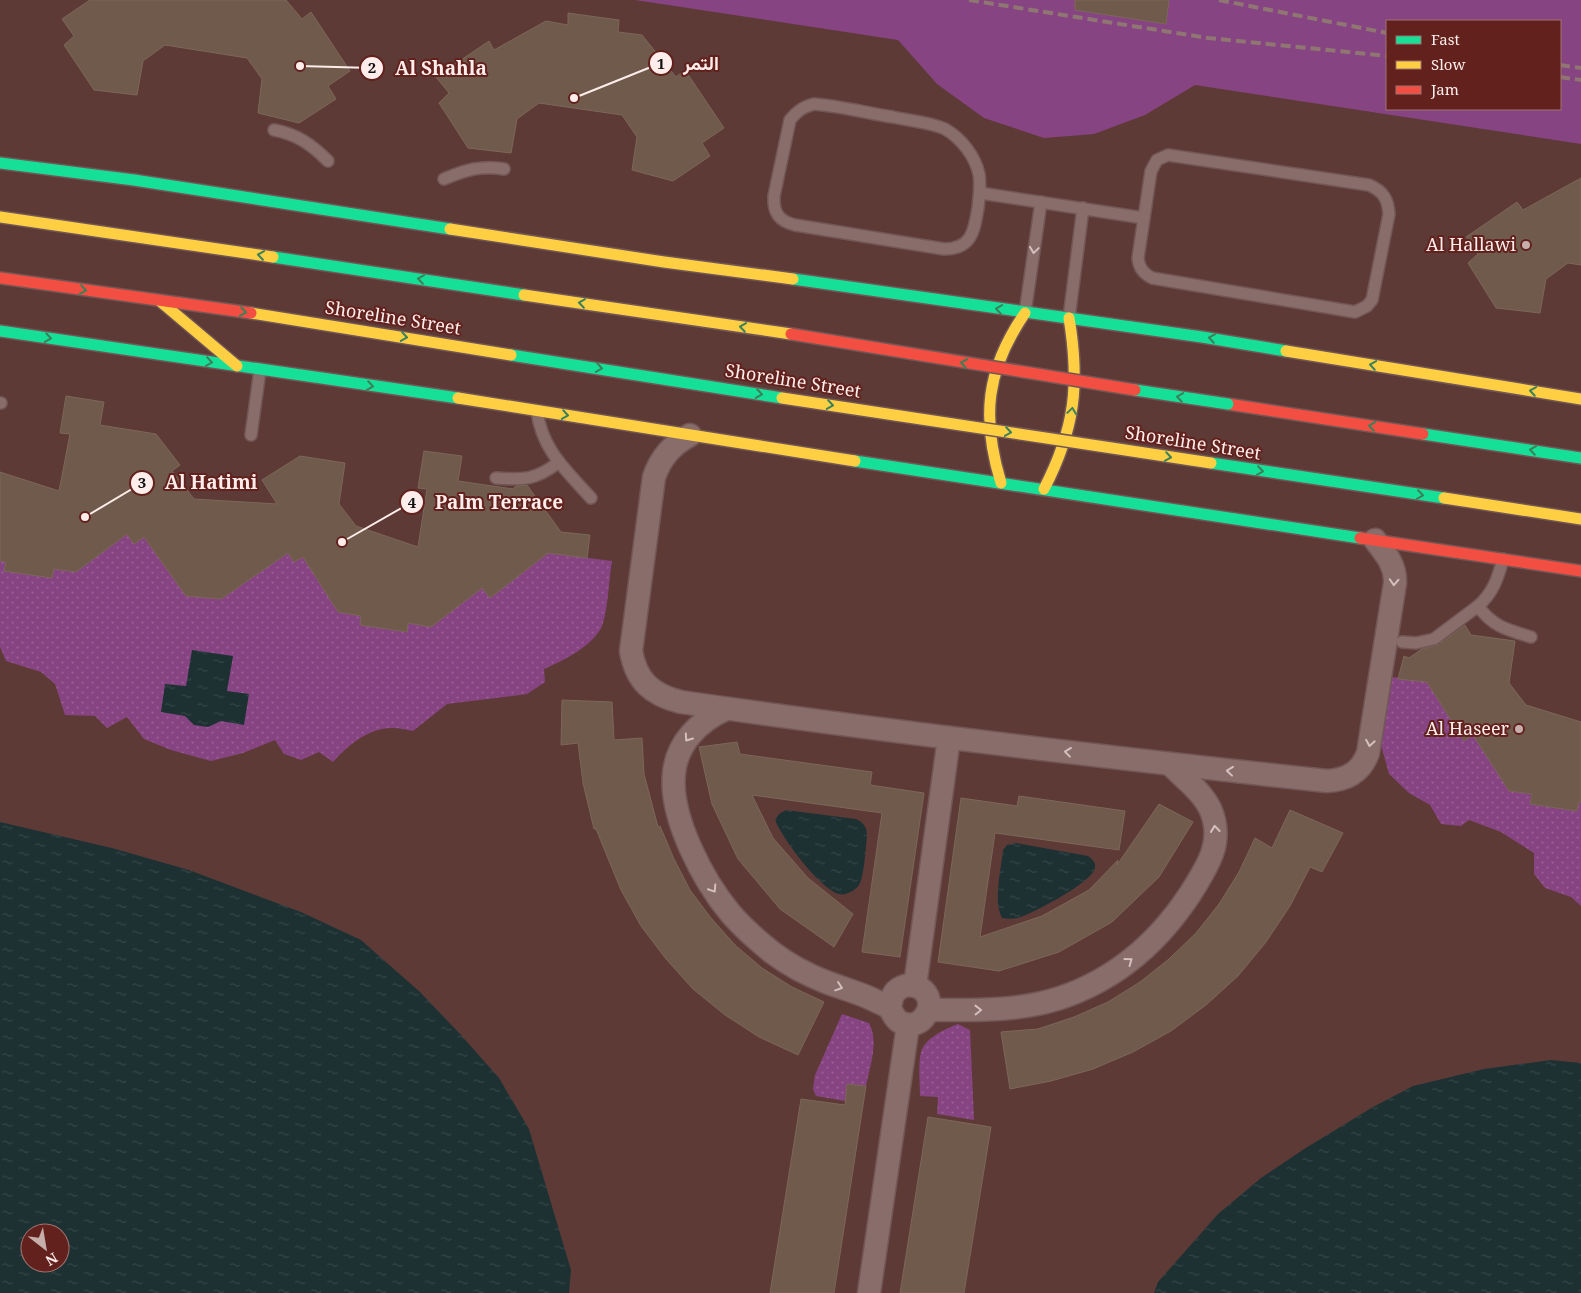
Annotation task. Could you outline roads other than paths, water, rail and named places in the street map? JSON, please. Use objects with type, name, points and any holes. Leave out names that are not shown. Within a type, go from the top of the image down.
[{"type":"street","points":[[3,165],[134,180],[482,235],[1202,337],[1581,399]]},
{"type":"street","points":[[0,216],[791,334],[1012,371],[1581,458]]},
{"type":"street","name":"Shoreline Street","points":[[0,278],[265,315],[782,398],[1581,519]]},
{"type":"street","points":[[160,301],[238,366]]},
{"type":"street","points":[[1001,483],[994,463],[988,425],[990,395],[996,366],[1008,338],[1025,313]]},
{"type":"street","points":[[1044,489],[1054,471],[1072,419],[1076,368],[1069,318]]},
{"type":"street","points":[[0,331],[537,411],[690,436],[1581,571]]},
{"type":"street","points":[[690,436],[674,445],[667,452],[661,459],[654,477],[631,651],[633,664],[639,675],[647,686],[657,694],[681,702],[726,709],[1170,764],[1327,781],[1343,779],[1350,776],[1366,760],[1370,745],[1395,578],[1391,562],[1374,540]]},
{"type":"street","points":[[726,709],[704,720],[691,733],[681,748],[674,772],[673,784],[678,812],[687,840],[699,867],[714,892],[752,936],[774,954],[799,970],[825,982],[863,995],[890,1009],[901,1023],[915,1024],[921,1021],[929,1010],[929,1002],[927,995],[922,990],[908,985],[900,987],[894,992],[890,1009]]},
{"type":"street","points":[[915,986],[949,738]]},
{"type":"street","points":[[929,1010],[1005,1009],[1061,998],[1087,987],[1112,973],[1136,956],[1157,937],[1176,916],[1206,868],[1214,853],[1216,836],[1214,819],[1208,803],[1170,764]]},
{"type":"street","points":[[869,1293],[908,1024]]},
{"type":"lane","points":[[814,104],[945,129],[960,141],[972,156],[979,174],[980,193],[971,236],[960,247],[952,249],[795,226],[785,223],[777,216],[773,207],[790,120],[796,112],[814,104]]},
{"type":"lane","points":[[274,130],[285,132],[305,141],[328,161]]},
{"type":"lane","points":[[1168,155],[1369,185],[1378,188],[1385,195],[1389,204],[1389,214],[1372,300],[1362,310],[1355,312],[1152,278],[1142,271],[1138,258],[1144,218],[1153,165],[1157,160],[1168,155]]},
{"type":"lane","points":[[444,179],[472,168],[493,167],[504,169]]},
{"type":"lane","points":[[980,193],[1144,218]]},
{"type":"lane","points":[[1025,313],[1041,202]]},
{"type":"lane","points":[[1069,318],[1083,208]]},
{"type":"lane","points":[[251,435],[260,370]]},
{"type":"lane","points":[[537,411],[540,428],[546,443],[559,462],[592,498]]},
{"type":"lane","points":[[496,478],[515,480],[532,478],[547,471],[559,462]]},
{"type":"lane","points":[[1402,642],[1416,643],[1434,639],[1478,606],[1485,600],[1495,585],[1502,559]]},
{"type":"lane","points":[[1478,606],[1486,617],[1496,625],[1508,631],[1531,637]]},
{"type":"water","points":[[192,650],[233,656],[227,691],[249,694],[244,725],[221,721],[208,727],[194,725],[185,716],[161,712],[165,684],[186,686]]},
{"type":"water","points":[[786,810],[856,819],[863,824],[866,828],[867,836],[861,881],[856,889],[842,894],[831,890],[802,862],[775,820],[779,814]]},
{"type":"water","points":[[0,822],[112,848],[189,870],[301,912],[361,940],[420,992],[499,1078],[529,1129],[571,1270],[569,1293],[0,1293]]},
{"type":"water","points":[[1016,843],[1088,856],[1094,862],[1095,868],[1092,874],[1084,881],[1048,904],[1018,918],[1002,918],[999,911],[998,894],[1003,850],[1007,845]]},
{"type":"water","points":[[1551,1060],[1581,1063],[1581,1293],[1154,1293],[1158,1282],[1218,1214],[1261,1178],[1373,1107],[1413,1086],[1484,1069]]},
{"type":"railway","points":[[969,0],[1208,38],[1386,56]]},
{"type":"railway","points":[[1219,0],[1386,33]]},
{"type":"railway","points":[[1561,65],[1581,68]]},
{"type":"railway","points":[[1561,77],[1581,80]]},
{"type":"place","name":"Al Shahla","points":[[300,66]]},
{"type":"place","name":"التمر","points":[[574,98]]},
{"type":"place","name":"Al Hallawi","points":[[1526,245]]},
{"type":"place","name":"Al Hatimi","points":[[85,517]]},
{"type":"place","name":"Palm Terrace","points":[[342,542]]},
{"type":"place","name":"Al Haseer","points":[[1519,729]]}]
